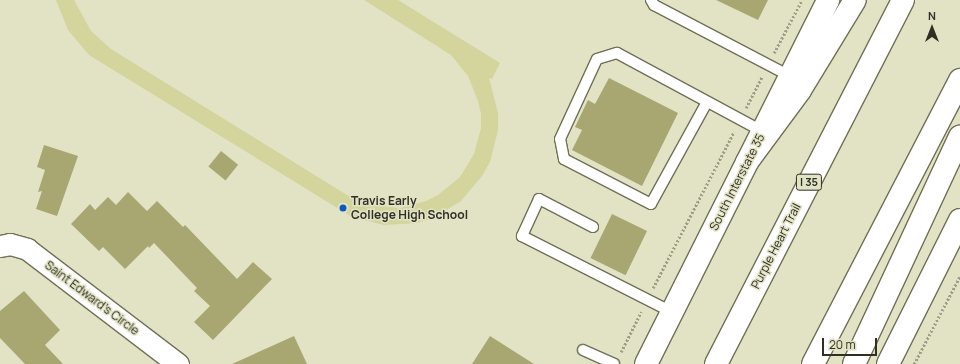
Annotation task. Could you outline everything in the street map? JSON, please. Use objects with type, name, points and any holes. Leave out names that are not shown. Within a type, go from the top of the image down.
[{"type":"main road","name":"South Interstate 35","points":[[646,364],[828,0]]},
{"type":"main road","points":[[747,162],[800,90],[855,0]]},
{"type":"main road","name":"Purple Heart Trail","points":[[716,364],[902,0]]},
{"type":"main road","points":[[812,364],[960,80]]},
{"type":"main road","points":[[854,364],[960,137]]},
{"type":"main road","points":[[888,364],[957,234]]},
{"type":"street","name":"Saint Edward's Circle","points":[[0,246],[10,244],[27,250],[178,364]]},
{"type":"lane","points":[[651,0],[654,5],[790,76]]},
{"type":"lane","points":[[707,102],[651,204],[564,159],[560,139],[597,59],[617,53],[762,131]]},
{"type":"lane","points":[[593,227],[539,199],[522,236],[672,312]]},
{"type":"lane","points":[[583,350],[614,364]]},
{"type":"path","points":[[773,55],[802,0]]},
{"type":"path","points":[[747,106],[760,80]]},
{"type":"path","points":[[652,290],[730,141]]},
{"type":"path","points":[[914,364],[960,276]]},
{"type":"path","points":[[620,353],[642,310]]},
{"type":"green space","points":[[56,0],[74,0],[91,31],[111,49],[347,195],[372,205],[400,208],[426,201],[438,195],[460,177],[474,154],[481,128],[481,114],[478,101],[468,76],[451,55],[364,0],[398,0],[500,63],[492,79],[489,78],[498,113],[498,130],[490,162],[482,176],[461,201],[433,218],[417,223],[384,225],[352,217],[89,55],[68,30]]},
{"type":"building","points":[[716,0],[768,0],[758,20]]},
{"type":"building","points":[[609,78],[678,113],[642,186],[572,150],[582,130],[575,127],[588,100],[595,104]]},
{"type":"building","points":[[44,145],[78,156],[57,216],[36,209],[42,191],[38,192],[45,170],[37,167]]},
{"type":"building","points":[[221,151],[238,165],[226,180],[208,167]]},
{"type":"building","points":[[128,192],[147,211],[157,201],[183,227],[185,225],[237,279],[253,262],[272,279],[213,340],[194,322],[210,306],[194,291],[197,288],[154,243],[149,248],[148,246],[125,269],[103,247],[99,251],[71,224],[90,204],[95,210],[108,197],[116,205]]},
{"type":"building","points":[[612,214],[647,231],[626,275],[591,258]]},
{"type":"building","points":[[24,291],[60,330],[45,345],[63,364],[25,364],[0,338],[0,311]]},
{"type":"building","points":[[294,336],[307,364],[232,364]]},
{"type":"building","points":[[490,336],[534,364],[472,364]]},
{"type":"place","name":"Travis Early College High School","points":[[343,208]]}]
